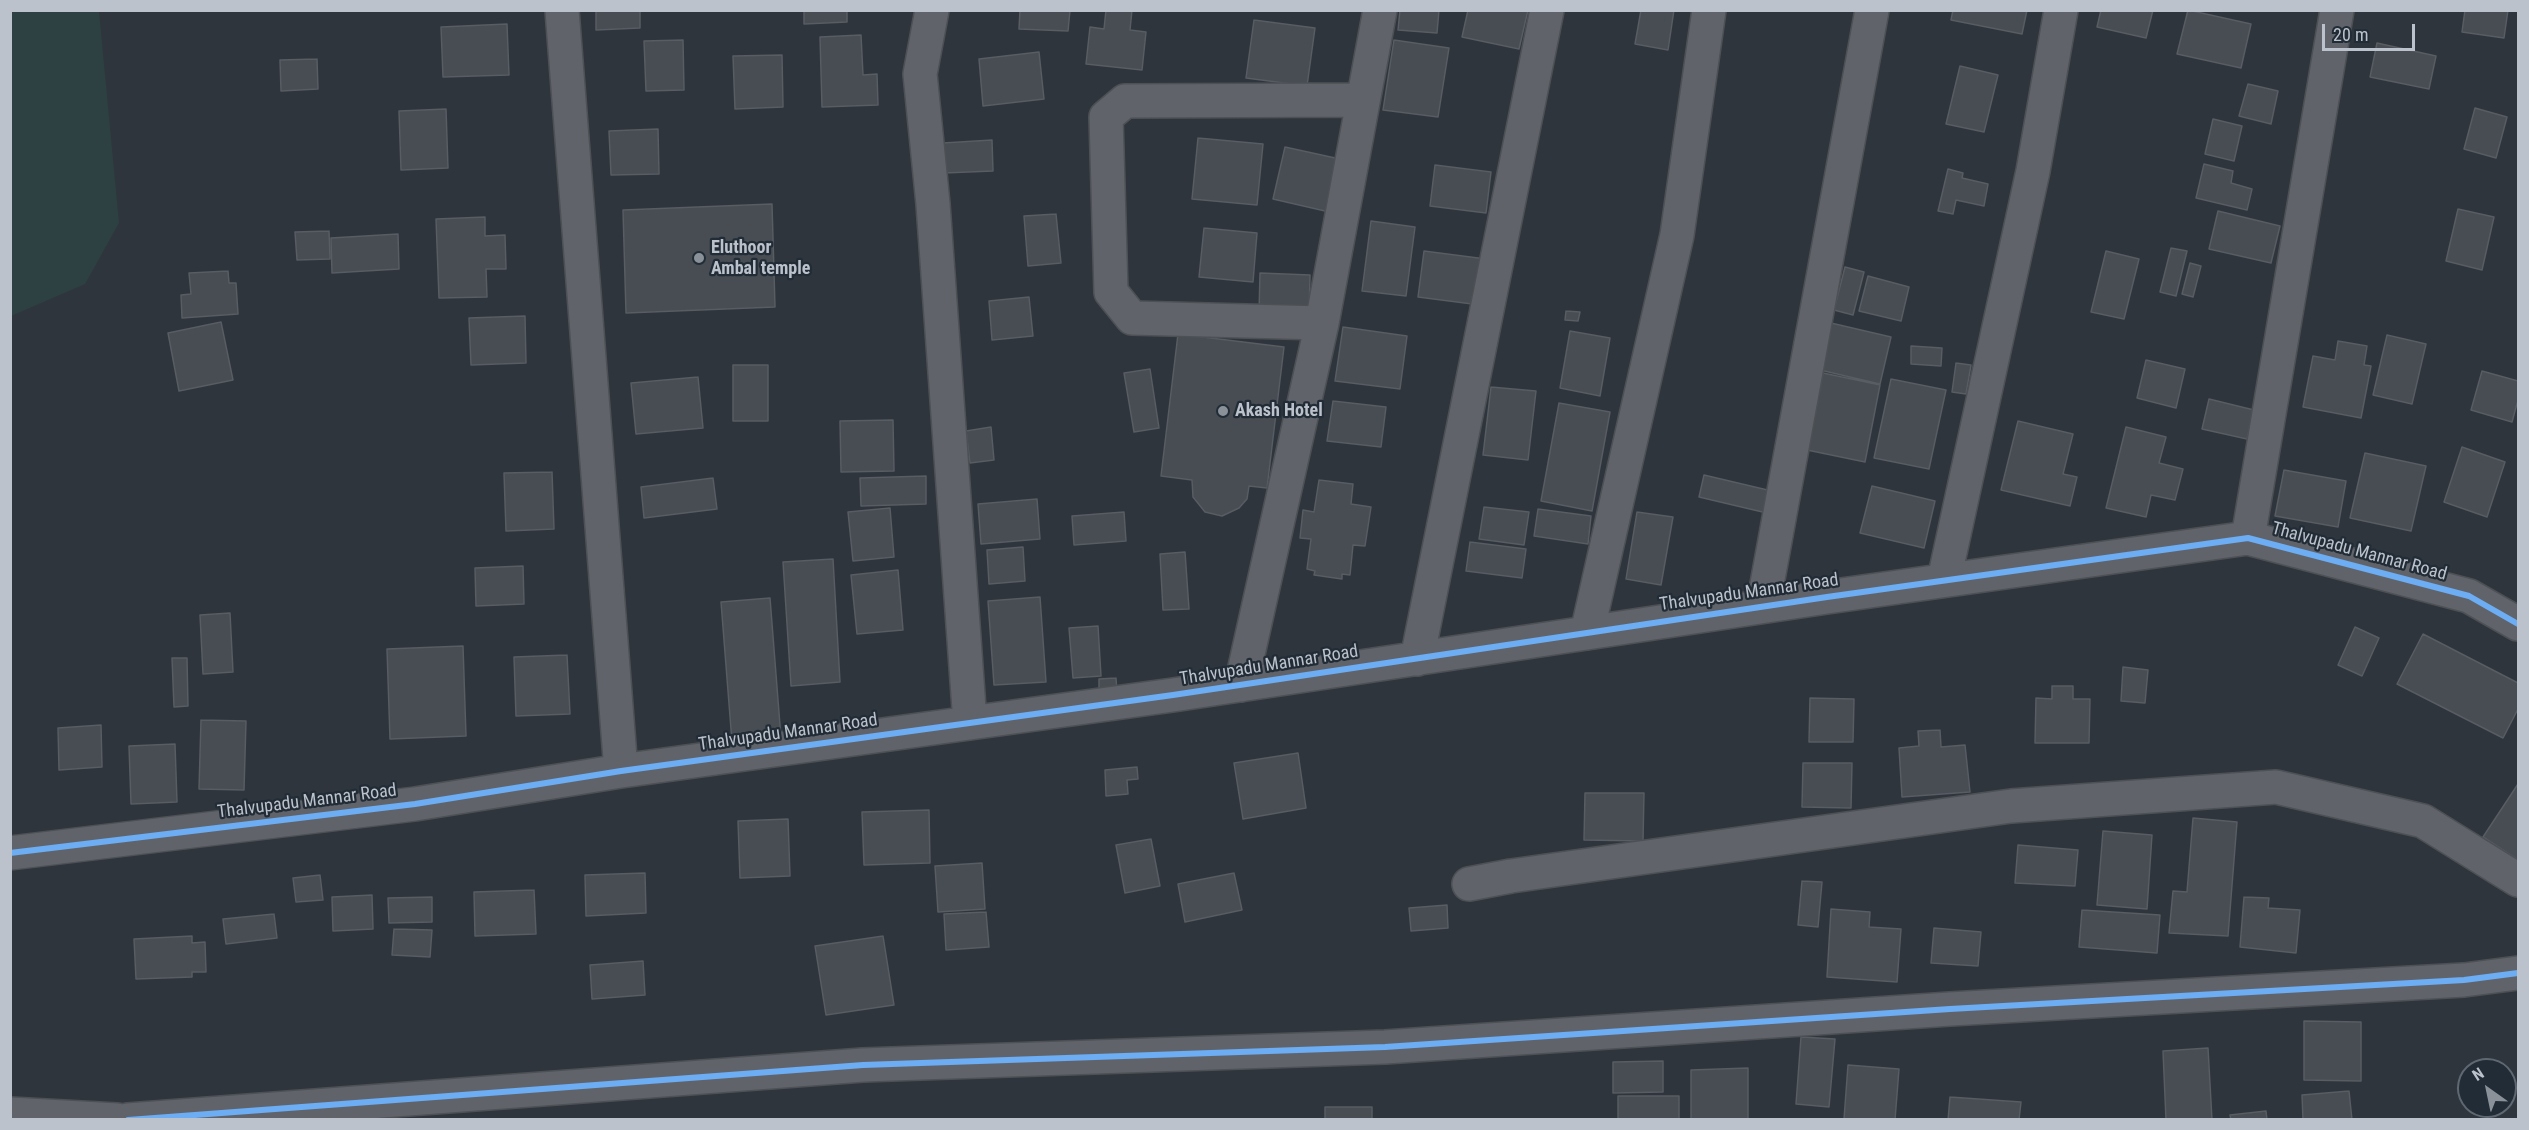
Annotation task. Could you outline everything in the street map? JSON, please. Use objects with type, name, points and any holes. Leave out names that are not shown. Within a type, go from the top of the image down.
[{"type":"street","points":[[562,10],[621,771]]},
{"type":"street","points":[[932,10],[920,74],[933,204],[970,723]]},
{"type":"street","points":[[1241,685],[1322,323],[1380,10]]},
{"type":"street","points":[[1417,658],[1546,10]]},
{"type":"street","points":[[1587,633],[1677,235],[1708,10]]},
{"type":"street","points":[[1763,606],[1872,10]]},
{"type":"street","points":[[1944,580],[2033,171],[2061,10]]},
{"type":"street","points":[[2248,538],[2337,10]]},
{"type":"street","points":[[1322,323],[1132,318],[1111,292],[1106,117],[1125,101],[1363,100]]},
{"type":"street","name":"Thalvupadu Mannar Road","points":[[10,853],[415,804],[621,771],[1241,685],[1763,606],[2248,538],[2469,596],[2518,624]]},
{"type":"street","points":[[1469,884],[2011,806],[2276,787],[2423,821],[2518,880]]},
{"type":"street","points":[[128,1119],[188,1117],[863,1065],[1385,1047],[1950,1009],[2464,980],[2518,973]]},
{"type":"street","points":[[10,1114],[117,1119]]},
{"type":"green space","points":[[11,10],[99,11],[119,223],[85,284],[11,316]]},
{"type":"building","points":[[596,10],[640,10],[640,28],[596,30]]},
{"type":"building","points":[[804,10],[847,10],[847,22],[804,24]]},
{"type":"building","points":[[1020,10],[1070,10],[1068,31],[1019,29]]},
{"type":"building","points":[[1106,10],[1132,10],[1130,30],[1146,32],[1142,70],[1086,64],[1090,27],[1104,29]]},
{"type":"building","points":[[1400,10],[1439,10],[1437,33],[1398,30]]},
{"type":"building","points":[[1468,10],[1528,10],[1519,49],[1462,37]]},
{"type":"building","points":[[1641,10],[1674,10],[1668,50],[1635,44]]},
{"type":"building","points":[[1953,10],[2027,10],[2022,34],[1951,20]]},
{"type":"building","points":[[2101,10],[2153,10],[2146,38],[2097,27]]},
{"type":"building","points":[[2188,10],[2251,24],[2241,68],[2177,54]]},
{"type":"building","points":[[2465,10],[2508,10],[2504,38],[2462,32]]},
{"type":"building","points":[[1254,20],[1315,28],[1307,86],[1246,78]]},
{"type":"building","points":[[507,24],[509,75],[443,77],[441,27]]},
{"type":"building","points":[[861,35],[863,75],[877,74],[878,105],[822,107],[820,37]]},
{"type":"building","points":[[683,40],[684,90],[646,91],[644,41]]},
{"type":"building","points":[[1394,40],[1449,48],[1438,117],[1383,110]]},
{"type":"building","points":[[2377,43],[2436,56],[2429,89],[2370,77]]},
{"type":"building","points":[[1039,52],[1044,99],[983,106],[979,59]]},
{"type":"building","points":[[782,55],[783,107],[735,109],[733,56]]},
{"type":"building","points":[[317,59],[318,89],[281,91],[280,60]]},
{"type":"building","points":[[1960,66],[1998,75],[1984,132],[1946,124]]},
{"type":"building","points":[[2248,84],[2278,91],[2271,124],[2239,116]]},
{"type":"building","points":[[2475,108],[2507,117],[2496,158],[2464,149]]},
{"type":"building","points":[[446,109],[448,168],[401,170],[399,111]]},
{"type":"building","points":[[2213,119],[2242,126],[2234,161],[2205,154]]},
{"type":"building","points":[[658,129],[659,174],[611,175],[609,131]]},
{"type":"building","points":[[1198,138],[1263,144],[1257,205],[1192,199]]},
{"type":"building","points":[[992,140],[993,171],[944,173],[943,143]]},
{"type":"building","points":[[1285,147],[1349,161],[1338,214],[1273,199]]},
{"type":"building","points":[[2204,164],[2233,171],[2231,183],[2252,189],[2247,210],[2196,198]]},
{"type":"building","points":[[1435,165],[1491,172],[1486,213],[1430,206]]},
{"type":"building","points":[[1948,169],[1963,173],[1962,178],[1988,184],[1984,206],[1956,200],[1953,214],[1938,211]]},
{"type":"building","name":"Eluthoor Ambal temple","points":[[772,204],[775,307],[626,313],[623,210]]},
{"type":"building","points":[[2458,209],[2494,217],[2482,270],[2446,261]]},
{"type":"building","points":[[2218,211],[2280,226],[2271,263],[2209,249]]},
{"type":"building","points":[[1056,214],[1061,263],[1028,266],[1024,216]]},
{"type":"building","points":[[485,217],[485,236],[505,235],[506,269],[486,269],[487,297],[439,298],[436,219]]},
{"type":"building","points":[[1371,221],[1415,227],[1406,296],[1362,291]]},
{"type":"building","points":[[1204,228],[1257,233],[1253,282],[1199,277]]},
{"type":"building","points":[[329,231],[330,259],[297,260],[295,232]]},
{"type":"building","points":[[398,234],[399,269],[332,273],[331,238]]},
{"type":"building","points":[[2171,248],[2187,251],[2176,296],[2160,292]]},
{"type":"building","points":[[1424,251],[1486,259],[1480,305],[1418,297]]},
{"type":"building","points":[[2106,251],[2139,259],[2124,319],[2091,312]]},
{"type":"building","points":[[2190,263],[2201,266],[2193,297],[2182,294]]},
{"type":"building","points":[[1845,267],[1864,272],[1853,315],[1834,310]]},
{"type":"building","points":[[228,271],[229,283],[236,283],[238,314],[182,318],[181,295],[191,294],[189,273]]},
{"type":"building","points":[[1260,273],[1310,275],[1309,314],[1259,313]]},
{"type":"building","points":[[1868,276],[1909,287],[1901,321],[1859,311]]},
{"type":"building","points":[[1029,297],[1033,336],[992,340],[989,301]]},
{"type":"building","points":[[1566,311],[1580,312],[1578,321],[1565,320]]},
{"type":"building","points":[[525,316],[526,363],[471,365],[469,318]]},
{"type":"building","points":[[221,322],[233,380],[179,391],[168,333]]},
{"type":"building","points":[[1831,323],[1891,337],[1880,384],[1820,370]]},
{"type":"building","points":[[1343,327],[1407,336],[1400,389],[1335,381]]},
{"type":"building","points":[[1570,331],[1610,338],[1600,396],[1560,388]]},
{"type":"building","name":"Akash Hotel","points":[[1178,334],[1284,347],[1267,488],[1249,486],[1247,499],[1239,508],[1222,516],[1205,512],[1193,497],[1192,480],[1161,476]]},
{"type":"building","points":[[2387,335],[2426,344],[2412,404],[2373,395]]},
{"type":"building","points":[[2338,341],[2367,346],[2364,365],[2371,366],[2361,418],[2303,407],[2313,356],[2335,360]]},
{"type":"building","points":[[1911,346],[1942,348],[1941,366],[1911,364]]},
{"type":"building","points":[[2146,360],[2185,369],[2176,408],[2137,398]]},
{"type":"building","points":[[1956,363],[1971,365],[1966,394],[1952,392]]},
{"type":"building","points":[[733,365],[768,365],[768,421],[733,421]]},
{"type":"building","points":[[1150,369],[1159,428],[1134,432],[1124,373]]},
{"type":"building","points":[[2482,371],[2518,381],[2518,400],[2512,422],[2471,410]]},
{"type":"building","points":[[1823,373],[1880,385],[1865,462],[1807,450]]},
{"type":"building","points":[[698,377],[703,428],[636,434],[631,383]]},
{"type":"building","points":[[1891,379],[1946,390],[1929,469],[1874,458]]},
{"type":"building","points":[[1491,387],[1536,391],[1528,460],[1483,455]]},
{"type":"building","points":[[2209,399],[2254,410],[2247,439],[2202,429]]},
{"type":"building","points":[[1333,401],[1386,407],[1381,447],[1327,441]]},
{"type":"building","points":[[1559,403],[1610,412],[1592,511],[1541,501]]},
{"type":"building","points":[[893,420],[894,471],[841,472],[840,421]]},
{"type":"building","points":[[2018,421],[2073,434],[2063,474],[2077,477],[2070,506],[2001,490]]},
{"type":"building","points":[[991,427],[994,460],[970,463],[966,431]]},
{"type":"building","points":[[2126,427],[2166,437],[2159,463],[2183,469],[2175,500],[2151,495],[2146,517],[2106,508]]},
{"type":"building","points":[[2462,447],[2505,462],[2487,517],[2444,502]]},
{"type":"building","points":[[2365,453],[2426,466],[2411,531],[2350,518]]},
{"type":"building","points":[[2284,470],[2346,481],[2338,527],[2275,516]]},
{"type":"building","points":[[552,472],[554,529],[506,531],[504,473]]},
{"type":"building","points":[[1704,475],[1776,492],[1771,514],[1699,497]]},
{"type":"building","points":[[926,476],[926,504],[861,506],[860,478]]},
{"type":"building","points":[[713,478],[717,509],[644,518],[641,487]]},
{"type":"building","points":[[1319,480],[1353,484],[1351,504],[1371,507],[1365,546],[1353,545],[1350,575],[1342,574],[1342,579],[1314,575],[1315,571],[1307,569],[1311,539],[1300,538],[1303,510],[1314,512]]},
{"type":"building","points":[[1872,486],[1935,501],[1924,548],[1860,533]]},
{"type":"building","points":[[1037,499],[1040,539],[981,544],[978,504]]},
{"type":"building","points":[[1484,507],[1529,512],[1524,545],[1479,539]]},
{"type":"building","points":[[890,508],[894,557],[853,561],[848,512]]},
{"type":"building","points":[[1538,509],[1591,516],[1588,544],[1534,536]]},
{"type":"building","points":[[1124,512],[1126,541],[1074,545],[1072,516]]},
{"type":"building","points":[[1637,512],[1673,517],[1661,585],[1626,579]]},
{"type":"building","points":[[1470,542],[1526,549],[1522,578],[1466,571]]},
{"type":"building","points":[[1023,547],[1025,581],[989,584],[987,550]]},
{"type":"building","points":[[1185,552],[1189,609],[1163,610],[1160,554]]},
{"type":"building","points":[[833,559],[840,682],[791,686],[783,562]]},
{"type":"building","points":[[523,566],[524,604],[476,606],[475,568]]},
{"type":"building","points":[[898,570],[903,630],[857,634],[851,575]]},
{"type":"building","points":[[1040,597],[1046,682],[994,685],[988,601]]},
{"type":"building","points":[[770,598],[781,738],[732,742],[721,602]]},
{"type":"building","points":[[230,613],[233,672],[203,674],[200,615]]},
{"type":"building","points":[[1098,626],[1101,676],[1073,678],[1069,628]]},
{"type":"building","points":[[2355,627],[2379,638],[2362,676],[2338,665]]},
{"type":"building","points":[[2423,634],[2518,683],[2518,709],[2503,738],[2397,684]]},
{"type":"building","points":[[463,646],[466,736],[390,739],[387,649]]},
{"type":"building","points":[[567,655],[570,714],[516,716],[514,657]]},
{"type":"building","points":[[172,658],[187,658],[188,706],[174,707]]},
{"type":"building","points":[[2123,667],[2148,670],[2145,703],[2121,701]]},
{"type":"building","points":[[1116,678],[1117,693],[1099,695],[1099,679]]},
{"type":"building","points":[[2052,686],[2073,686],[2073,699],[2090,699],[2089,743],[2035,743],[2036,698],[2052,699]]},
{"type":"building","points":[[1810,698],[1854,699],[1853,742],[1809,742]]},
{"type":"building","points":[[201,720],[246,721],[244,790],[199,789]]},
{"type":"building","points":[[101,725],[102,767],[59,770],[58,728]]},
{"type":"building","points":[[1940,730],[1941,747],[1965,745],[1970,792],[1902,797],[1899,748],[1919,746],[1918,731]]},
{"type":"building","points":[[175,744],[177,802],[131,804],[129,746]]},
{"type":"building","points":[[1298,753],[1306,808],[1243,819],[1234,763]]},
{"type":"building","points":[[1803,763],[1852,763],[1851,808],[1802,807]]},
{"type":"building","points":[[1137,767],[1138,779],[1127,780],[1128,794],[1106,796],[1105,770]]},
{"type":"building","points":[[2518,784],[2518,860],[2483,837]]},
{"type":"building","points":[[1585,793],[1644,793],[1643,841],[1584,840]]},
{"type":"building","points":[[929,810],[930,863],[864,865],[862,812]]},
{"type":"building","points":[[2193,818],[2237,822],[2228,936],[2169,933],[2173,891],[2187,892]]},
{"type":"building","points":[[788,819],[790,876],[740,878],[738,821]]},
{"type":"building","points":[[2103,831],[2152,835],[2147,909],[2097,905]]},
{"type":"building","points":[[1151,839],[1160,886],[1125,893],[1116,845]]},
{"type":"building","points":[[2018,845],[2078,850],[2075,886],[2015,883]]},
{"type":"building","points":[[982,863],[985,909],[938,912],[935,866]]},
{"type":"building","points":[[645,873],[646,913],[586,916],[585,875]]},
{"type":"building","points":[[1234,873],[1242,910],[1185,922],[1178,884]]},
{"type":"building","points":[[320,875],[323,900],[296,902],[293,878]]},
{"type":"building","points":[[1802,881],[1822,882],[1818,927],[1798,925]]},
{"type":"building","points":[[534,890],[536,934],[475,936],[474,892]]},
{"type":"building","points":[[372,895],[373,929],[333,931],[332,897]]},
{"type":"building","points":[[432,897],[432,922],[389,923],[388,898]]},
{"type":"building","points":[[2244,897],[2269,898],[2268,908],[2300,910],[2296,953],[2240,947]]},
{"type":"building","points":[[1447,905],[1448,928],[1411,931],[1409,908]]},
{"type":"building","points":[[1831,909],[1870,912],[1869,927],[1901,929],[1897,982],[1827,977]]},
{"type":"building","points":[[2082,910],[2160,915],[2157,953],[2079,947]]},
{"type":"building","points":[[986,912],[989,947],[946,950],[944,914]]},
{"type":"building","points":[[274,914],[277,938],[226,944],[223,919]]},
{"type":"building","points":[[1934,928],[1981,932],[1978,966],[1931,963]]},
{"type":"building","points":[[394,929],[432,930],[430,957],[392,955]]},
{"type":"building","points":[[192,936],[192,943],[205,942],[206,972],[192,972],[192,977],[136,979],[134,939]]},
{"type":"building","points":[[883,936],[894,1005],[826,1015],[815,946]]},
{"type":"building","points":[[643,961],[645,995],[592,999],[590,965]]},
{"type":"building","points":[[2304,1021],[2361,1022],[2361,1081],[2304,1080]]},
{"type":"building","points":[[1801,1037],[1835,1039],[1829,1107],[1796,1104]]},
{"type":"building","points":[[2208,1048],[2212,1120],[2166,1120],[2163,1051]]},
{"type":"building","points":[[1663,1061],[1663,1092],[1613,1093],[1613,1062]]},
{"type":"building","points":[[1848,1065],[1899,1069],[1895,1120],[1844,1119]]},
{"type":"building","points":[[1748,1068],[1748,1120],[1691,1120],[1691,1070]]},
{"type":"building","points":[[2349,1091],[2352,1120],[2303,1120],[2302,1095]]},
{"type":"building","points":[[1618,1096],[1679,1096],[1679,1120],[1618,1120]]},
{"type":"building","points":[[1950,1097],[2021,1102],[2019,1120],[1948,1120]]},
{"type":"building","points":[[1325,1107],[1372,1107],[1372,1120],[1325,1120]]},
{"type":"building","points":[[2266,1111],[2267,1120],[2231,1120],[2230,1115]]},
{"type":"cycle path","points":[[10,853],[415,804],[621,771],[1173,695],[1827,597],[2248,538],[2469,596],[2518,624]]},
{"type":"cycle path","points":[[128,1120],[863,1065],[1385,1047],[1950,1009],[2464,980],[2518,973]]},
{"type":"place","name":"Eluthoor Ambal temple","points":[[699,258]]},
{"type":"place","name":"Akash Hotel","points":[[1223,411]]}]
